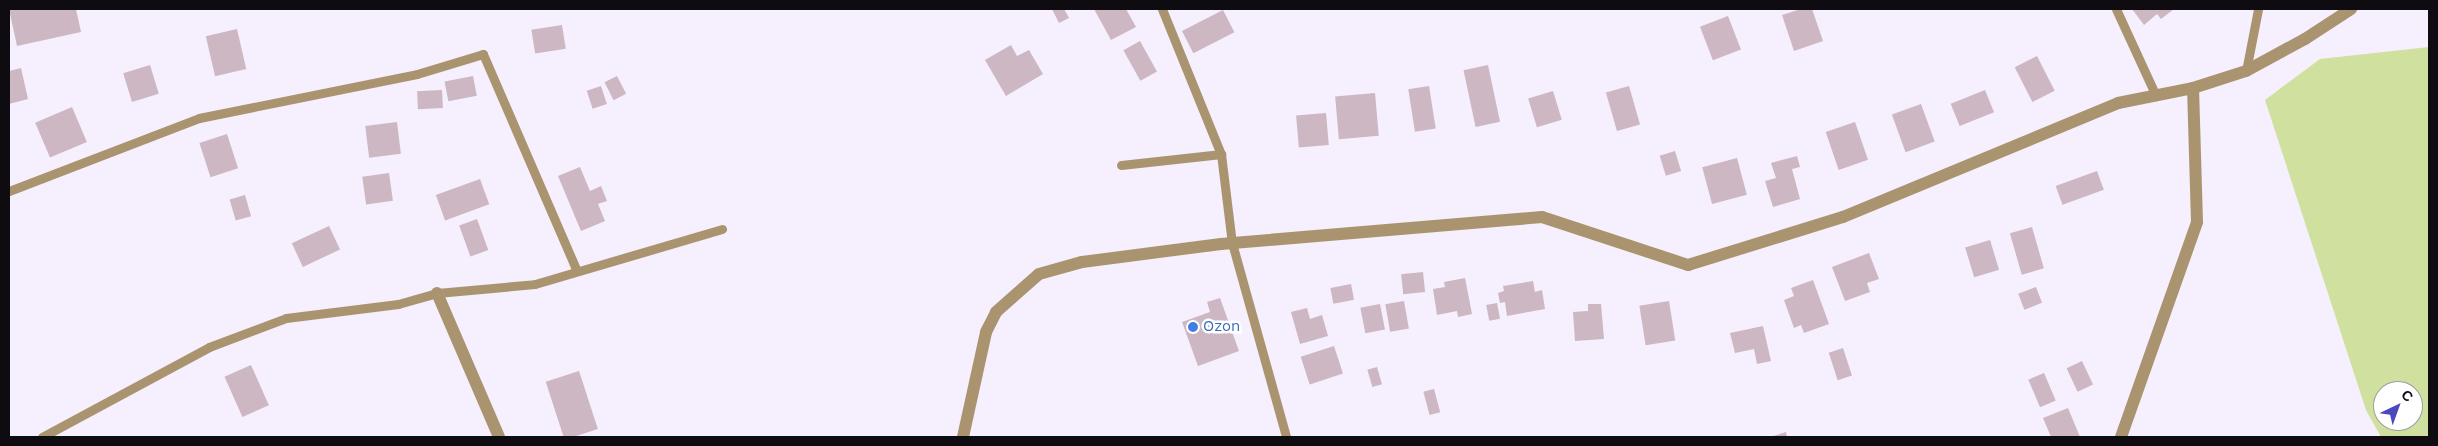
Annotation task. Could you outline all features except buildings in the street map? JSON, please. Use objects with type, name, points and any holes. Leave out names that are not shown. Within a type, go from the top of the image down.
[{"type":"street","points":[[963,437],[986,332],[996,312],[1039,274],[1082,262],[1232,243],[1542,217],[1688,265],[1843,217],[2118,103],[2193,88],[2246,71],[2306,39],[2351,9]]},
{"type":"street","points":[[2121,437],[2197,222],[2193,88]]},
{"type":"street","points":[[437,293],[499,437]]},
{"type":"lane","points":[[1162,9],[1221,154],[1232,243],[1286,437]]},
{"type":"lane","points":[[2116,9],[2156,96]]},
{"type":"lane","points":[[2246,71],[2258,9]]},
{"type":"lane","points":[[9,191],[199,118],[417,74],[483,54],[577,271]]},
{"type":"lane","points":[[1121,165],[1221,154]]},
{"type":"lane","points":[[42,437],[209,347],[286,318],[398,304],[437,293],[535,284],[722,229]]},
{"type":"green space","points":[[2429,47],[2429,437],[2381,437],[2378,431],[2423,431],[2423,381],[2373,381],[2373,423],[2366,410],[2265,100],[2320,59]]},
{"type":"place","name":"Ozon","points":[[1193,327]]}]
